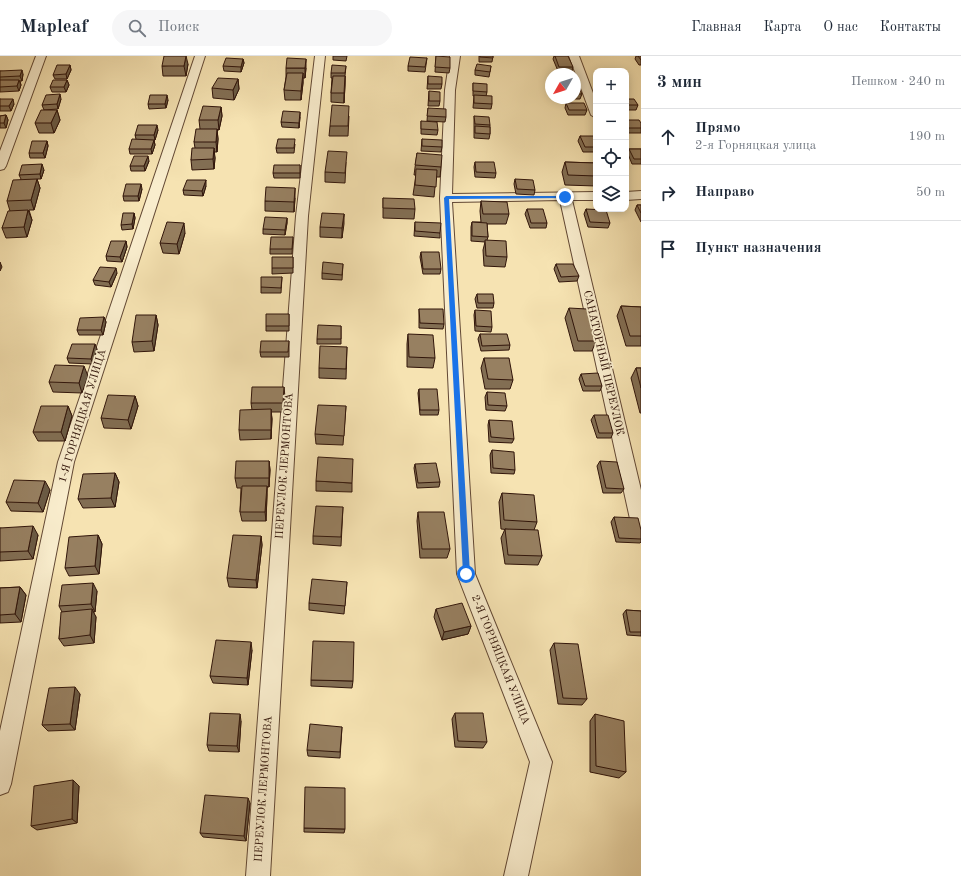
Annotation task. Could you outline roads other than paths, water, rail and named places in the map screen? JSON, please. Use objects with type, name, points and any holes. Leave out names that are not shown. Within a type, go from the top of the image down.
[{"type":"street","points":[[0,166],[41,56]]},
{"type":"street","name":"1-Я ГОРНЯЦКАЯ УЛИЦА","points":[[0,784],[66,462],[200,56]]},
{"type":"street","name":"ПЕРЕУЛОК ЛЕРМОНТОВА","points":[[258,876],[302,216],[320,56]]},
{"type":"street","name":"2-Я ГОРНЯЦКАЯ УЛИЦА","points":[[455,56],[450,90],[446,198],[466,574],[541,762],[516,876]]},
{"type":"street","points":[[574,56],[593,107]]},
{"type":"street","points":[[629,196],[641,195]]},
{"type":"street","points":[[446,198],[593,196]]},
{"type":"street","name":"САНАТОРНЫЙ ПЕРЕУЛОК","points":[[565,197],[641,528]]}]
